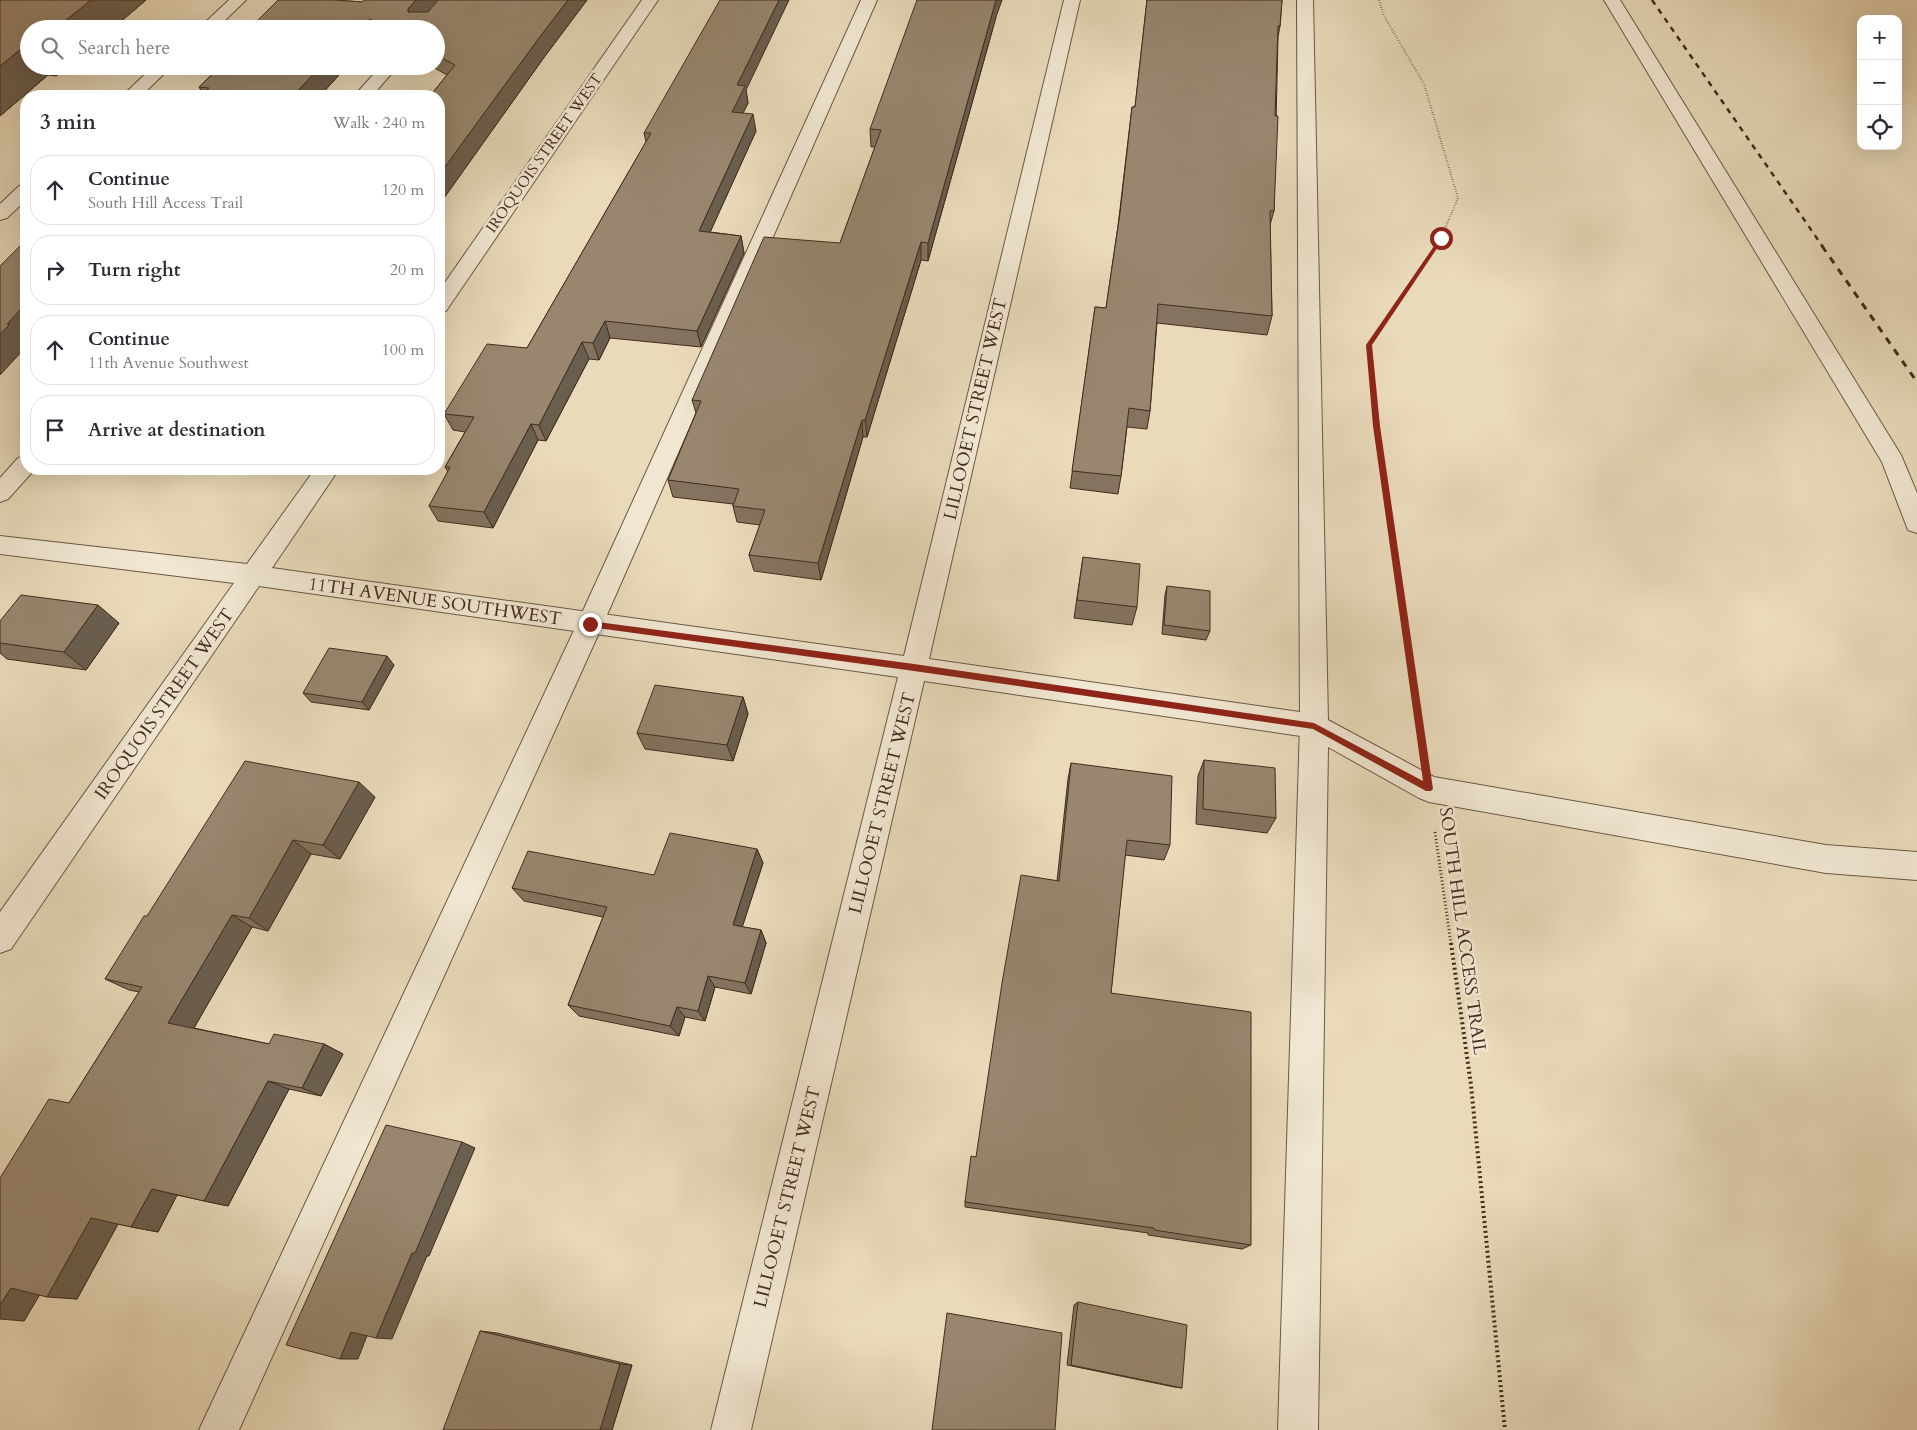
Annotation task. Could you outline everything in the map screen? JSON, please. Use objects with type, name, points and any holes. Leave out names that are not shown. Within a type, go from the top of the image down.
[{"type":"street","points":[[216,20],[238,0]]},
{"type":"street","name":"IROQUOIS STREET WEST","points":[[445,297],[650,0]]},
{"type":"street","points":[[219,1430],[590,624],[869,0]]},
{"type":"street","name":"LILLOOET STREET WEST","points":[[731,1430],[1072,0]]},
{"type":"street","points":[[1298,1430],[1314,726],[1305,0]]},
{"type":"street","points":[[1612,0],[1893,460],[1917,524]]},
{"type":"street","points":[[138,90],[154,75]]},
{"type":"street","points":[[368,90],[382,75]]},
{"type":"street","points":[[0,214],[20,196]]},
{"type":"street","points":[[0,493],[20,471]]},
{"type":"street","name":"IROQUOIS STREET WEST","points":[[0,938],[323,475]]},
{"type":"street","name":"11TH AVENUE SOUTHWEST","points":[[0,545],[253,575],[1314,726]]},
{"type":"street","points":[[1314,726],[1428,789],[1826,859],[1917,866]]},
{"type":"path","name":"SOUTH HILL ACCESS TRAIL","points":[[1379,0],[1384,16],[1424,84],[1458,198],[1441,238],[1369,345],[1376,426],[1471,1085],[1505,1430]]},
{"type":"building","points":[[0,0],[91,0],[66,20],[20,20],[20,50],[0,66]]},
{"type":"building","points":[[278,0],[362,2],[364,0],[416,0],[408,9],[408,12],[428,12],[438,0],[568,0],[445,167],[445,90],[435,90],[455,65],[445,60],[445,20],[258,20]]},
{"type":"building","points":[[720,0],[779,0],[737,85],[745,86],[732,112],[753,114],[699,231],[741,236],[697,331],[605,321],[593,343],[582,342],[539,425],[531,424],[484,512],[429,506],[450,467],[445,467],[474,417],[445,414],[445,412],[487,344],[527,348],[651,133],[644,133]]},
{"type":"building","points":[[917,0],[996,0],[928,243],[921,242],[865,420],[862,420],[818,563],[749,555],[765,510],[733,506],[739,489],[668,480],[701,401],[692,400],[764,237],[840,243],[881,130],[870,129]]},
{"type":"building","points":[[1147,0],[1282,0],[1280,26],[1278,26],[1275,116],[1278,116],[1274,211],[1270,211],[1272,316],[1158,304],[1150,411],[1129,408],[1121,476],[1072,471],[1095,307],[1106,308],[1120,213],[1132,107],[1135,107]]},
{"type":"building","points":[[212,75],[313,75],[299,90],[207,90],[209,88],[199,87]]},
{"type":"building","points":[[20,246],[20,310],[0,334],[0,266]]},
{"type":"building","points":[[1083,557],[1140,564],[1137,607],[1077,600]]},
{"type":"building","points":[[1167,586],[1210,591],[1210,631],[1164,625]]},
{"type":"building","points":[[21,595],[98,605],[64,652],[0,643],[0,621]]},
{"type":"building","points":[[329,648],[387,656],[362,702],[303,693]]},
{"type":"building","points":[[655,685],[743,697],[727,745],[637,733]]},
{"type":"building","points":[[1204,760],[1275,768],[1276,818],[1203,809]]},
{"type":"building","points":[[245,761],[359,782],[323,845],[293,840],[249,918],[232,915],[168,1023],[269,1044],[274,1034],[324,1044],[302,1088],[268,1081],[204,1201],[152,1189],[131,1227],[91,1218],[47,1297],[11,1288],[0,1305],[0,1178],[49,1099],[69,1103],[142,987],[105,979]]},
{"type":"building","points":[[1071,763],[1172,776],[1170,845],[1127,840],[1111,993],[1251,1012],[1251,1245],[1154,1230],[1154,1228],[965,1202],[971,1156],[976,1157],[1002,983],[1021,875],[1059,881]]},
{"type":"building","points":[[670,833],[757,849],[733,925],[761,930],[745,983],[708,976],[698,1011],[677,1007],[670,1026],[568,1005],[607,907],[512,888],[528,851],[654,875]]},
{"type":"building","points":[[386,1125],[462,1142],[415,1253],[412,1253],[376,1338],[351,1332],[340,1359],[286,1345]]},
{"type":"building","points":[[1078,1302],[1187,1325],[1182,1388],[1071,1365]]},
{"type":"building","points":[[947,1313],[1062,1333],[1055,1430],[932,1430]]},
{"type":"building","points":[[480,1331],[620,1364],[600,1430],[443,1430]]},
{"type":"railway","points":[[1652,0],[1823,247]]},
{"type":"railway","points":[[1822,246],[1917,382]]},
{"type":"route","points":[[590,624],[914,668],[1314,726],[1428,789],[1376,426],[1369,345],[1441,238]]}]
